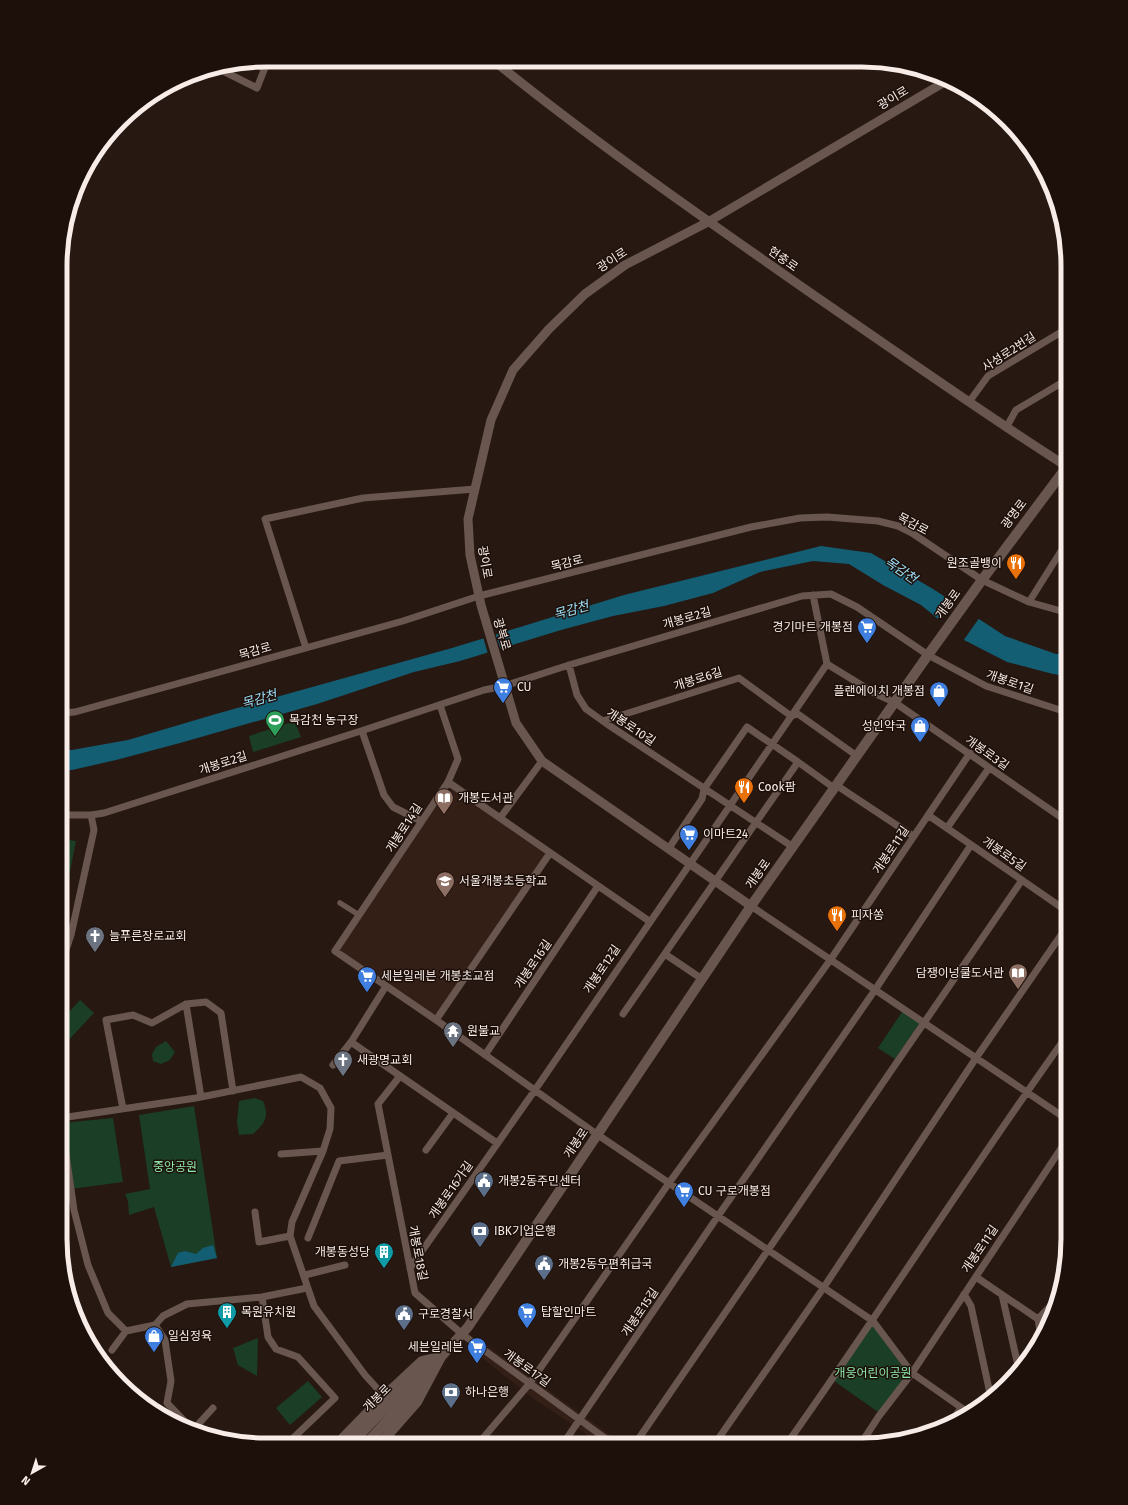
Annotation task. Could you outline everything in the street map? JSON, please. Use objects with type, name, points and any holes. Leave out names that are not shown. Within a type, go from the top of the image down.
[{"type":"main road","name":"광명로","points":[[979,583],[1061,474]]},
{"type":"main road","name":"개봉로","points":[[371,1438],[409,1397],[441,1357],[462,1334],[598,1135],[751,906],[979,583]]},
{"type":"main road","points":[[344,1438],[387,1400],[422,1361],[441,1357]]},
{"type":"main road","points":[[385,1438],[417,1402],[441,1357]]},
{"type":"main road","name":"개봉로","points":[[356,1438],[387,1400]]},
{"type":"street","points":[[224,72],[257,88],[264,69],[261,67]]},
{"type":"street","name":"현충로","points":[[502,67],[554,109],[708,222],[1006,428],[1061,462]]},
{"type":"street","name":"광이로","points":[[480,601],[470,556],[468,519],[491,420],[513,370],[543,335],[585,294],[625,265],[708,222],[942,84]]},
{"type":"street","name":"사성로2번길","points":[[969,402],[988,376],[1061,332]]},
{"type":"street","points":[[1006,428],[1016,410],[1061,384]]},
{"type":"street","points":[[306,648],[265,519],[363,498],[475,489]]},
{"type":"street","name":"목감로","points":[[67,713],[75,712],[751,527],[800,518],[827,518],[888,523],[912,533],[979,583],[1029,602],[1061,611]]},
{"type":"street","points":[[1029,602],[1061,551]]},
{"type":"street","name":"개봉로2길","points":[[67,815],[104,813],[362,731],[503,683],[802,596],[831,594],[857,607],[929,653]]},
{"type":"street","points":[[689,863],[827,664],[813,595]]},
{"type":"street","name":"광복로","points":[[480,601],[503,683]]},
{"type":"street","name":"개봉로1길","points":[[929,653],[986,686],[1061,710]]},
{"type":"street","name":"개봉로10길","points":[[569,664],[578,695],[586,708],[729,806],[793,847]]},
{"type":"street","points":[[827,664],[876,694],[894,702]]},
{"type":"street","name":"개봉로6길","points":[[603,721],[739,678],[791,716],[798,714],[857,756]]},
{"type":"street","points":[[503,683],[516,723],[542,761],[751,906],[1061,1115]]},
{"type":"street","name":"개봉로3길","points":[[894,702],[1061,817]]},
{"type":"street","points":[[440,705],[458,759],[448,782],[650,921]]},
{"type":"street","points":[[669,848],[702,799],[704,789],[747,727],[798,762],[914,836]]},
{"type":"street","points":[[362,731],[384,795],[393,807],[421,821]]},
{"type":"street","name":"개봉로11길","points":[[670,1183],[831,959],[970,753]]},
{"type":"street","points":[[500,818],[542,761]]},
{"type":"street","points":[[623,1014],[798,762]]},
{"type":"street","points":[[947,828],[989,768]]},
{"type":"street","name":"개봉로14길","points":[[386,986],[335,951],[448,782]]},
{"type":"street","points":[[67,946],[94,830],[91,814]]},
{"type":"street","name":"개봉로5길","points":[[928,815],[1061,907]]},
{"type":"street","points":[[718,1216],[875,990],[971,845]]},
{"type":"street","points":[[436,1020],[550,853]]},
{"type":"street","name":"개봉로12길","points":[[534,1090],[689,863]]},
{"type":"street","points":[[639,1438],[1022,880]]},
{"type":"street","name":"개봉로16길","points":[[485,1055],[598,886]]},
{"type":"street","points":[[340,903],[359,915]]},
{"type":"street","points":[[719,1438],[824,1287],[976,1058],[1061,935]]},
{"type":"street","points":[[665,954],[702,979]]},
{"type":"street","points":[[333,1065],[351,1042],[386,986],[598,1135],[873,1321],[912,1373],[964,1410]]},
{"type":"street","points":[[123,1109],[106,1020],[133,1015],[152,1023],[186,1004],[206,1002],[221,1013],[233,1091]]},
{"type":"street","points":[[186,1004],[201,1097]]},
{"type":"street","points":[[351,1042],[497,1143]]},
{"type":"street","points":[[791,1438],[873,1321],[1026,1092],[1061,1044]]},
{"type":"street","name":"개봉로18길","points":[[400,1076],[378,1104],[415,1294],[462,1334]]},
{"type":"street","points":[[67,1115],[123,1109],[201,1097],[301,1077],[320,1088],[331,1108],[330,1129],[323,1151],[292,1222],[290,1236],[305,1275],[307,1288],[314,1306],[350,1356],[387,1400]]},
{"type":"street","name":"개봉로16가길","points":[[410,1268],[534,1090]]},
{"type":"street","points":[[426,1150],[453,1113]]},
{"type":"street","name":"개봉로11길","points":[[912,1373],[1061,1149]]},
{"type":"street","points":[[281,1154],[323,1151]]},
{"type":"street","points":[[308,1238],[339,1161],[388,1155]]},
{"type":"street","points":[[67,1159],[74,1210],[88,1265],[108,1313],[126,1330]]},
{"type":"street","points":[[483,1438],[530,1383],[670,1183]]},
{"type":"street","points":[[255,1212],[259,1242],[290,1236]]},
{"type":"street","name":"개봉로15길","points":[[580,1420],[718,1216]]},
{"type":"street","points":[[305,1275],[345,1265]]},
{"type":"street","points":[[976,1277],[1038,1319],[1039,1328]]},
{"type":"street","points":[[112,1350],[126,1330],[155,1325],[163,1316],[187,1304],[262,1297],[307,1288]]},
{"type":"street","points":[[964,1294],[971,1306],[990,1392]]},
{"type":"street","points":[[1002,1295],[1017,1363]]},
{"type":"street","points":[[262,1297],[268,1337],[276,1349],[298,1357],[335,1398],[293,1438]]},
{"type":"street","points":[[1038,1319],[1048,1308]]},
{"type":"street","points":[[155,1325],[165,1340],[171,1381],[167,1403],[183,1419]]},
{"type":"street","name":"개봉로17길","points":[[462,1334],[605,1438]]},
{"type":"street","points":[[865,1438],[879,1416],[912,1373]]},
{"type":"street","points":[[197,1425],[214,1408]]},
{"type":"street","points":[[958,1413],[961,1408]]},
{"type":"street","points":[[568,1438],[580,1420]]},
{"type":"shaded area","name":"서울개봉초등학교","points":[[448,782],[550,853],[436,1020],[335,951]]},
{"type":"shaded area","points":[[483,1343],[615,1438],[592,1438],[534,1399],[476,1353]]},
{"type":"green space","name":"목감천 농구장","points":[[295,721],[301,737],[253,752],[249,736]]},
{"type":"green space","points":[[67,840],[76,841],[69,876],[67,874]]},
{"type":"green space","points":[[80,1000],[94,1013],[67,1042],[67,1014]]},
{"type":"green space","points":[[904,1009],[921,1021],[895,1059],[878,1048]]},
{"type":"green space","points":[[166,1041],[175,1052],[170,1060],[161,1064],[153,1061],[152,1054],[156,1047]]},
{"type":"green space","points":[[255,1098],[263,1101],[266,1112],[265,1120],[253,1134],[239,1135],[237,1122],[239,1101]]},
{"type":"green space","name":"중앙공원","points":[[194,1106],[217,1258],[171,1267],[154,1207],[129,1215],[128,1201],[125,1194],[150,1189],[139,1115]]},
{"type":"green space","points":[[113,1118],[123,1182],[71,1189],[67,1160],[67,1123]]},
{"type":"green space","name":"개웅어린이공원","points":[[872,1324],[908,1374],[878,1412],[834,1381]]},
{"type":"green space","points":[[258,1338],[257,1376],[238,1365],[233,1348]]},
{"type":"green space","points":[[308,1381],[322,1397],[290,1425],[276,1408]]},
{"type":"water","name":"목감천","points":[[821,546],[871,553],[933,589],[1005,636],[1056,654],[1061,654],[1061,675],[1007,662],[964,640],[921,605],[883,585],[849,564],[813,561],[760,572],[713,593],[664,606],[613,616],[561,630],[460,661],[414,672],[317,704],[180,743],[116,760],[67,770],[67,750],[128,740],[452,648],[624,595]]},
{"type":"water","points":[[213,1245],[217,1258],[171,1267],[178,1253],[185,1251],[196,1254],[203,1248]]},
{"type":"pier","points":[[951,598],[980,617],[963,641],[937,620]]},
{"type":"pier","points":[[495,633],[501,650],[488,654],[483,637]]},
{"type":"place","name":"원조골뱅이","points":[[1016,580]]},
{"type":"place","name":"경기마트 개봉점","points":[[867,644]]},
{"type":"place","name":"CU","points":[[503,704]]},
{"type":"place","name":"플랜에이치 개봉점","points":[[939,708]]},
{"type":"place","name":"목감천 농구장","points":[[275,737]]},
{"type":"place","name":"성인약국","points":[[920,743]]},
{"type":"place","name":"Cook팜","points":[[744,804]]},
{"type":"place","name":"개봉도서관","points":[[444,815]]},
{"type":"place","name":"이마트24","points":[[689,851]]},
{"type":"place","name":"서울개봉초등학교","points":[[445,898]]},
{"type":"place","name":"피자쏭","points":[[837,932]]},
{"type":"place","name":"늘푸른장로교회","points":[[95,953]]},
{"type":"place","name":"담쟁이넝쿨도서관","points":[[1018,990]]},
{"type":"place","name":"세븐일레븐 개봉초교점","points":[[367,993]]},
{"type":"place","name":"원불교","points":[[453,1048]]},
{"type":"place","name":"새광명교회","points":[[343,1077]]},
{"type":"place","name":"개봉2동주민센터","points":[[484,1198]]},
{"type":"place","name":"CU 구로개봉점","points":[[684,1208]]},
{"type":"place","name":"IBK기업은행","points":[[480,1248]]},
{"type":"place","name":"개봉동성당","points":[[384,1269]]},
{"type":"place","name":"개봉2동우편취급국","points":[[544,1281]]},
{"type":"place","name":"목원유치원","points":[[227,1329]]},
{"type":"place","name":"탑할인마트","points":[[527,1329]]},
{"type":"place","name":"구로경찰서","points":[[404,1331]]},
{"type":"place","name":"일심정육","points":[[154,1353]]},
{"type":"place","name":"세븐일레븐","points":[[477,1364]]},
{"type":"place","name":"하나은행","points":[[451,1409]]}]
